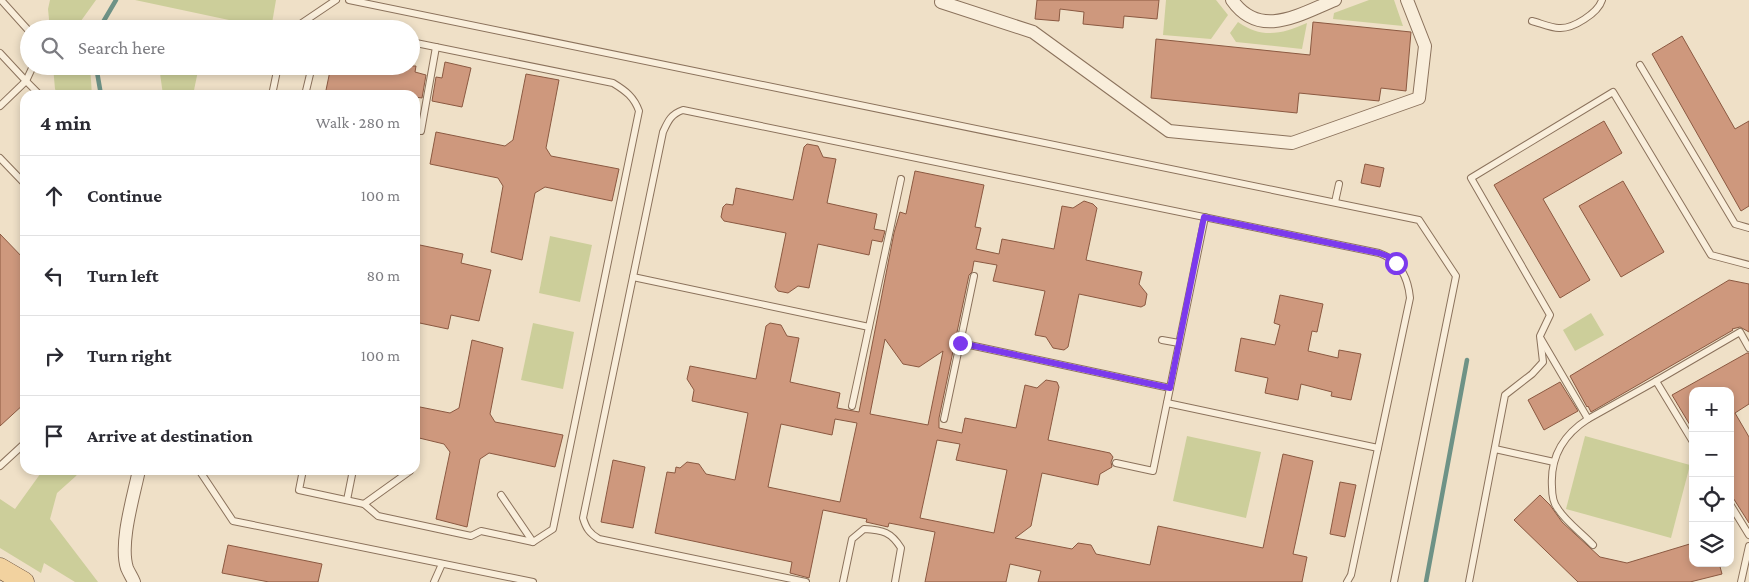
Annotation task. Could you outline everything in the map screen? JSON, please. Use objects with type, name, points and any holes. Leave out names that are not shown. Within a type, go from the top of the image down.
[{"type":"main road","points":[[0,568],[24,582]]},
{"type":"street","points":[[1232,0],[1245,14],[1257,20],[1271,22],[1284,20],[1335,0]]},
{"type":"street","points":[[941,1],[1033,32],[1169,131],[1292,143],[1419,98],[1425,46],[1407,0]]},
{"type":"street","points":[[134,582],[127,567],[125,550],[138,475]]},
{"type":"lane","points":[[2,0],[20,21]]},
{"type":"lane","points":[[306,20],[336,0]]},
{"type":"lane","points":[[349,0],[1419,220],[1456,276],[1394,582]]},
{"type":"lane","points":[[1532,20],[1560,28],[1567,27],[1587,17],[1596,10],[1602,0]]},
{"type":"lane","points":[[302,475],[299,490],[364,504],[378,516],[471,536],[481,530],[534,542],[553,529],[639,111],[635,100],[626,90],[613,83],[420,44]]},
{"type":"lane","points":[[421,132],[436,47]]},
{"type":"lane","points":[[0,53],[20,75]]},
{"type":"lane","points":[[1640,66],[1735,224],[1749,228]]},
{"type":"lane","points":[[20,75],[35,90]]},
{"type":"lane","points":[[0,106],[26,81],[29,75]]},
{"type":"lane","points":[[273,90],[276,75]]},
{"type":"lane","points":[[305,90],[310,75]]},
{"type":"lane","points":[[1469,582],[1505,395],[1532,374],[1543,362],[1540,336],[1550,314],[1471,178],[1613,92],[1711,255],[1749,265]]},
{"type":"lane","points":[[806,582],[599,539],[586,528],[583,518],[663,132],[668,120],[674,113],[683,110],[1379,253],[1390,257],[1396,263],[1409,285],[1410,298],[1351,575],[1347,582]]},
{"type":"lane","points":[[0,158],[20,179]]},
{"type":"lane","points":[[852,406],[901,179]]},
{"type":"lane","points":[[1335,202],[1339,184]]},
{"type":"lane","points":[[1116,463],[1154,471],[1204,217]]},
{"type":"lane","points":[[944,419],[974,276]]},
{"type":"lane","points":[[633,277],[869,327]]},
{"type":"lane","points":[[1594,545],[1557,509],[1552,496],[1551,477],[1555,456],[1564,440],[1575,428],[1588,419],[1740,332],[1749,348]]},
{"type":"lane","points":[[1540,336],[1588,419]]},
{"type":"lane","points":[[1162,340],[1179,343]]},
{"type":"lane","points":[[960,343],[1170,388]]},
{"type":"lane","points":[[1656,381],[1689,435]]},
{"type":"lane","points":[[1167,403],[1378,448]]},
{"type":"lane","points":[[0,466],[20,448]]},
{"type":"lane","points":[[1495,449],[1554,462]]},
{"type":"lane","points":[[202,475],[233,521],[533,582]]},
{"type":"lane","points":[[347,500],[352,475]]},
{"type":"lane","points":[[364,504],[406,475]]},
{"type":"lane","points":[[501,495],[534,542]]},
{"type":"lane","points":[[1734,511],[1749,535]]},
{"type":"lane","points":[[843,582],[852,539],[864,528],[887,533],[894,537],[901,548],[895,582]]},
{"type":"lane","points":[[1741,582],[1749,546]]},
{"type":"lane","points":[[434,582],[442,564]]},
{"type":"green space","points":[[50,0],[96,0],[82,20],[49,20],[48,9]]},
{"type":"green space","points":[[135,0],[276,0],[273,20],[229,20]]},
{"type":"green space","points":[[1166,0],[1216,0],[1228,15],[1211,39],[1163,35]]},
{"type":"green space","points":[[1369,0],[1394,0],[1403,26],[1333,19],[1334,13]]},
{"type":"green space","points":[[1238,22],[1255,31],[1264,33],[1281,32],[1307,23],[1302,49],[1236,42],[1230,33]]},
{"type":"green space","points":[[54,75],[91,75],[92,90],[55,89]]},
{"type":"green space","points":[[160,75],[197,75],[194,90],[162,90]]},
{"type":"green space","points":[[550,236],[592,245],[580,302],[539,293]]},
{"type":"green space","points":[[1591,313],[1604,335],[1575,351],[1563,330]]},
{"type":"green space","points":[[533,323],[574,332],[563,389],[521,380]]},
{"type":"green space","points":[[1187,436],[1261,452],[1246,518],[1173,501]]},
{"type":"green space","points":[[1585,436],[1689,465],[1671,538],[1566,509]]},
{"type":"green space","points":[[39,475],[77,475],[57,493],[50,519],[98,582],[75,582],[44,563],[41,573],[0,548],[0,499],[15,509]]},
{"type":"building","points":[[1037,0],[1159,0],[1157,19],[1124,16],[1123,28],[1083,24],[1084,12],[1060,9],[1059,21],[1035,19]]},
{"type":"building","points":[[1313,22],[1411,32],[1406,91],[1381,88],[1379,101],[1299,93],[1297,113],[1151,98],[1156,39],[1310,55]]},
{"type":"building","points":[[1682,36],[1735,129],[1749,121],[1749,206],[1741,211],[1652,54]]},
{"type":"building","points":[[445,62],[471,68],[462,107],[432,101],[436,77],[442,78]]},
{"type":"building","points":[[420,73],[426,75],[422,98],[420,98],[420,90],[326,90],[329,75],[420,75]]},
{"type":"building","points":[[526,74],[559,80],[546,148],[551,156],[619,169],[612,201],[545,187],[535,193],[522,260],[491,252],[503,186],[498,178],[430,164],[436,132],[505,146],[513,140]]},
{"type":"building","points":[[1604,121],[1622,153],[1543,199],[1590,280],[1560,298],[1494,185]]},
{"type":"building","points":[[807,144],[818,146],[823,157],[836,159],[827,203],[877,214],[874,229],[885,231],[882,242],[872,240],[869,255],[818,244],[809,288],[798,286],[788,293],[778,291],[775,287],[786,233],[724,221],[721,217],[723,207],[726,204],[733,205],[736,188],[793,200],[804,147]]},
{"type":"building","points":[[1365,164],[1384,168],[1380,187],[1361,183]]},
{"type":"building","points":[[915,171],[984,185],[975,227],[981,228],[976,249],[999,254],[1002,239],[1054,249],[1062,206],[1073,208],[1084,201],[1093,204],[1097,208],[1086,260],[1142,272],[1139,284],[1147,294],[1145,305],[1141,307],[1079,294],[1068,347],[1064,350],[1053,348],[1046,337],[1035,335],[1045,291],[993,281],[997,265],[974,261],[972,272],[969,275],[939,418],[939,428],[962,433],[965,418],[1016,428],[1025,385],[1037,388],[1046,380],[1057,382],[1059,387],[1048,440],[1110,453],[1113,457],[1112,467],[1100,474],[1098,485],[1042,473],[1031,526],[1015,538],[1072,549],[1078,543],[1091,545],[1096,554],[1150,565],[1158,526],[1263,548],[1283,454],[1313,461],[1293,554],[1307,557],[1302,582],[1038,582],[1041,571],[1010,564],[1006,582],[925,582],[935,532],[889,523],[888,527],[866,522],[867,519],[823,510],[809,578],[790,573],[792,562],[655,533],[667,472],[675,473],[676,467],[680,468],[687,462],[699,464],[706,474],[735,480],[748,413],[692,401],[694,390],[687,379],[690,366],[756,379],[766,326],[770,323],[781,325],[787,336],[799,338],[790,382],[840,393],[837,408],[859,412],[894,233],[900,212],[906,214]],"holes":[[[885,339],[903,364],[919,367],[943,351],[928,425],[870,414]],[[835,419],[857,423],[840,502],[768,487],[781,424],[832,435]],[[937,440],[960,444],[956,460],[1007,470],[994,533],[920,518]]]},
{"type":"building","points":[[1623,181],[1664,252],[1621,277],[1579,206]]},
{"type":"building","points":[[0,234],[20,255],[20,408],[0,426]]},
{"type":"building","points":[[420,245],[463,254],[461,263],[491,270],[479,321],[451,315],[448,329],[420,323]]},
{"type":"building","points":[[1729,280],[1749,284],[1749,332],[1740,327],[1732,329],[1591,412],[1570,376]]},
{"type":"building","points":[[1280,295],[1323,304],[1317,332],[1312,331],[1308,351],[1338,358],[1339,350],[1361,354],[1351,400],[1331,396],[1332,392],[1301,384],[1298,400],[1265,393],[1268,378],[1235,371],[1241,338],[1275,345],[1280,325],[1274,323]]},
{"type":"building","points":[[472,340],[503,348],[490,414],[495,422],[563,435],[555,467],[489,453],[480,459],[467,527],[436,519],[450,452],[444,444],[420,438],[420,407],[450,413],[459,408]]},
{"type":"building","points":[[1749,353],[1749,404],[1735,413],[1749,437],[1749,523],[1734,499],[1734,387],[1689,387],[1689,423],[1672,395]]},
{"type":"building","points":[[1560,382],[1578,411],[1544,430],[1528,400]]},
{"type":"building","points":[[613,460],[645,467],[633,528],[601,522]]},
{"type":"building","points":[[1340,482],[1356,485],[1345,537],[1330,534]]},
{"type":"building","points":[[1540,495],[1562,522],[1600,557],[1627,563],[1689,544],[1689,567],[1720,567],[1722,574],[1690,582],[1578,582],[1514,520]]},
{"type":"building","points":[[228,545],[322,564],[318,582],[269,582],[222,573]]},
{"type":"waterway","points":[[104,20],[116,0]]},
{"type":"waterway","points":[[98,75],[100,90]]},
{"type":"waterway","points":[[1426,582],[1467,360]]},
{"type":"route","points":[[960,343],[1170,388],[1204,217],[1379,253],[1390,257],[1396,263]]}]
